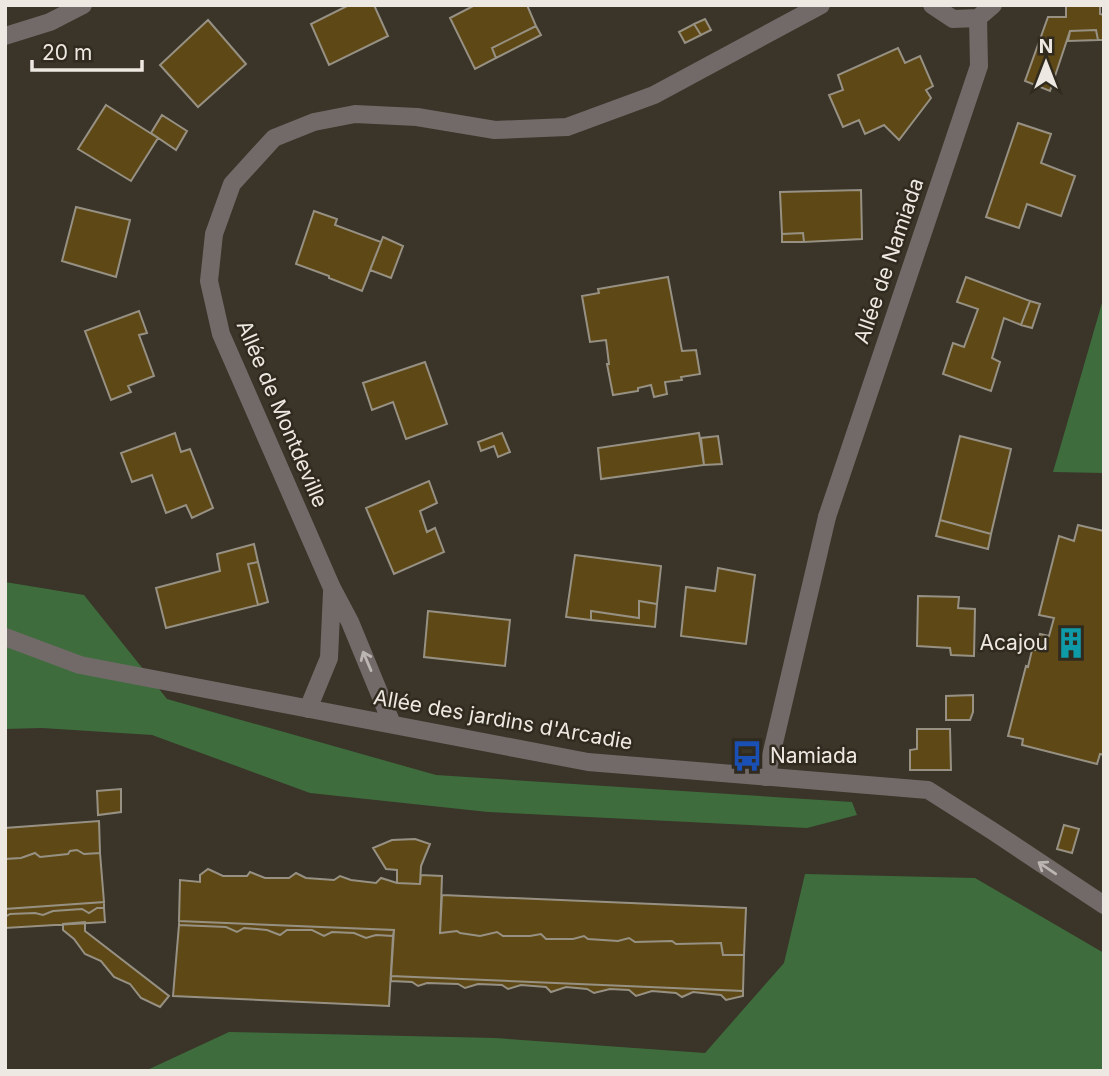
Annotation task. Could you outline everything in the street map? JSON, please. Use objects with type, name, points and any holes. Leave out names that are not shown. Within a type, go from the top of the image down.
[{"type":"street","points":[[5,36],[50,22],[83,5]]},
{"type":"street","name":"Allée de Montdeville","points":[[392,724],[350,622],[332,589],[221,334],[209,281],[214,234],[232,184],[274,138],[314,122],[355,114],[417,117],[495,130],[567,127],[654,95],[821,5]]},
{"type":"street","points":[[932,5],[953,19],[978,18],[993,5]]},
{"type":"street","name":"Allée de Namiada","points":[[766,776],[827,517],[979,66],[978,18]]},
{"type":"street","name":"Allée de Montdeville","points":[[307,709],[329,658],[332,589]]},
{"type":"street","name":"Allée des jardins d'Arcadie","points":[[5,637],[80,665],[588,762],[928,790],[1104,905]]},
{"type":"green space","points":[[1104,296],[1104,473],[1053,472]]},
{"type":"green space","points":[[5,582],[84,595],[167,699],[436,775],[852,802],[857,815],[807,828],[488,812],[310,793],[152,735],[42,728],[5,729]]},
{"type":"green space","points":[[805,874],[975,878],[1104,953],[1104,1071],[145,1071],[229,1032],[495,1038],[705,1053],[784,963]]},
{"type":"building","points":[[349,5],[374,5],[388,36],[329,65],[311,24]]},
{"type":"building","points":[[475,5],[527,5],[536,26],[492,48],[496,58],[475,69],[450,18]]},
{"type":"building","points":[[1066,5],[1100,5],[1100,14],[1104,15],[1104,40],[1098,40],[1096,30],[1070,31],[1050,91],[1025,81],[1048,17],[1066,17]]},
{"type":"building","points":[[705,19],[711,30],[701,35],[694,24]]},
{"type":"building","points":[[208,20],[246,64],[198,107],[160,65]]},
{"type":"building","points":[[694,24],[701,35],[685,43],[679,32]]},
{"type":"building","points":[[536,26],[541,35],[496,58],[492,48]]},
{"type":"building","points":[[1096,30],[1098,40],[1068,41],[1070,31]]},
{"type":"building","points":[[898,48],[905,63],[920,56],[933,86],[926,90],[931,98],[899,140],[884,125],[865,134],[859,120],[843,127],[829,95],[843,90],[838,75]]},
{"type":"building","points":[[106,105],[158,138],[131,181],[78,149]]},
{"type":"building","points":[[162,115],[187,131],[176,150],[151,133]]},
{"type":"building","points":[[1018,123],[1051,134],[1041,163],[1075,176],[1061,216],[1027,204],[1019,228],[986,217]]},
{"type":"building","points":[[861,190],[862,239],[804,242],[803,233],[782,234],[780,192]]},
{"type":"building","points":[[76,207],[130,220],[116,277],[62,261]]},
{"type":"building","points":[[314,211],[337,219],[335,225],[381,242],[362,291],[296,264]]},
{"type":"building","points":[[803,233],[804,242],[782,242],[782,234]]},
{"type":"building","points":[[383,237],[403,246],[391,278],[370,270]]},
{"type":"building","points":[[668,277],[682,351],[696,350],[700,374],[665,382],[667,394],[654,397],[651,385],[638,388],[638,391],[613,395],[606,340],[590,342],[582,296],[599,293],[598,289]]},
{"type":"building","points":[[966,277],[1030,301],[1021,325],[1004,318],[992,358],[1000,362],[991,391],[943,374],[953,343],[964,347],[978,309],[957,302]]},
{"type":"building","points":[[1030,301],[1040,304],[1032,328],[1021,325]]},
{"type":"building","points":[[139,311],[147,333],[139,335],[154,376],[128,386],[131,392],[111,400],[85,331]]},
{"type":"building","points":[[425,362],[447,424],[406,439],[393,402],[372,410],[363,383]]},
{"type":"building","points":[[175,433],[181,452],[190,449],[213,508],[192,518],[186,505],[166,513],[152,475],[132,482],[121,453]]},
{"type":"building","points":[[502,433],[510,452],[498,457],[494,446],[481,451],[478,442]]},
{"type":"building","points":[[699,433],[704,465],[601,479],[598,448]]},
{"type":"building","points":[[718,436],[722,464],[704,465],[701,438]]},
{"type":"building","points":[[960,436],[1011,449],[991,534],[940,520]]},
{"type":"building","points":[[429,481],[437,503],[420,511],[427,532],[435,528],[444,552],[394,574],[366,508]]},
{"type":"building","points":[[940,520],[991,534],[988,549],[936,536]]},
{"type":"building","name":"Acajou","points":[[1078,525],[1104,531],[1104,755],[1100,754],[1097,764],[1022,745],[1023,739],[1008,736],[1032,650],[1036,650],[1040,634],[1049,636],[1054,618],[1039,615],[1059,536],[1074,541]]},
{"type":"building","points":[[254,544],[258,562],[248,564],[258,605],[166,628],[156,588],[220,571],[217,554]]},
{"type":"building","points":[[575,555],[661,566],[657,604],[639,601],[639,618],[591,611],[591,620],[566,617]]},
{"type":"building","points":[[258,562],[268,602],[258,605],[248,564]]},
{"type":"building","points":[[718,568],[755,575],[746,644],[681,636],[686,587],[715,591]]},
{"type":"building","points":[[918,596],[959,597],[958,608],[975,609],[974,656],[951,655],[950,648],[917,646]]},
{"type":"building","points":[[639,601],[657,604],[655,627],[591,620],[591,611],[639,618]]},
{"type":"building","points":[[428,611],[510,620],[505,666],[424,657]]},
{"type":"building","points":[[973,695],[970,720],[946,720],[946,696]]},
{"type":"building","points":[[917,729],[950,729],[951,770],[910,770],[910,750],[917,749]]},
{"type":"building","points":[[121,789],[121,812],[98,815],[97,791]]},
{"type":"building","points":[[99,821],[100,853],[84,854],[77,850],[68,854],[40,857],[35,853],[21,858],[5,859],[5,828]]},
{"type":"building","points":[[1064,825],[1079,829],[1072,853],[1057,849]]},
{"type":"building","points":[[415,839],[430,844],[421,866],[420,884],[397,883],[397,870],[386,869],[373,848],[392,840]]},
{"type":"building","points":[[77,850],[84,854],[100,853],[104,902],[5,909],[5,859],[21,858],[35,853],[40,857],[68,854]]},
{"type":"building","points":[[208,869],[223,876],[247,876],[250,872],[265,878],[289,878],[296,873],[306,878],[334,880],[340,876],[376,883],[381,878],[397,883],[420,884],[421,875],[442,876],[440,933],[457,931],[480,936],[497,932],[503,936],[541,934],[546,939],[573,939],[584,936],[588,939],[618,941],[629,938],[635,942],[721,943],[723,955],[744,955],[743,991],[391,976],[394,930],[179,921],[180,880],[200,882],[200,875]]},
{"type":"building","points":[[442,895],[746,908],[744,955],[723,955],[721,943],[635,942],[629,938],[618,941],[588,939],[584,936],[573,939],[546,939],[541,934],[503,936],[497,932],[480,936],[457,931],[440,933]]},
{"type":"building","points":[[104,902],[104,908],[97,908],[89,913],[82,909],[53,911],[43,915],[10,914],[5,917],[5,909]]},
{"type":"building","points":[[97,908],[104,908],[105,922],[5,928],[5,917],[10,914],[43,915],[53,911],[82,909],[89,913]]},
{"type":"building","points":[[179,921],[394,930],[393,936],[376,935],[366,938],[354,933],[332,932],[324,936],[312,930],[287,930],[280,935],[267,930],[244,928],[237,932],[226,927],[179,925]]},
{"type":"building","points":[[85,922],[85,931],[169,996],[160,1007],[141,998],[130,984],[114,977],[101,961],[85,954],[63,930],[63,924]]},
{"type":"building","points":[[179,925],[226,927],[237,932],[244,928],[267,930],[280,935],[287,930],[312,930],[324,936],[332,932],[354,933],[366,938],[376,935],[393,936],[389,1006],[173,996]]},
{"type":"building","points":[[391,976],[743,991],[743,996],[726,1000],[721,995],[693,992],[682,997],[676,993],[652,991],[636,996],[629,990],[610,989],[594,993],[587,989],[566,987],[551,992],[546,987],[521,985],[508,989],[502,985],[478,984],[465,988],[458,984],[427,983],[418,986],[412,982],[391,981]]},
{"type":"place","name":"Acajou","points":[[1071,643]]},
{"type":"place","name":"Namiada","points":[[747,756]]}]
